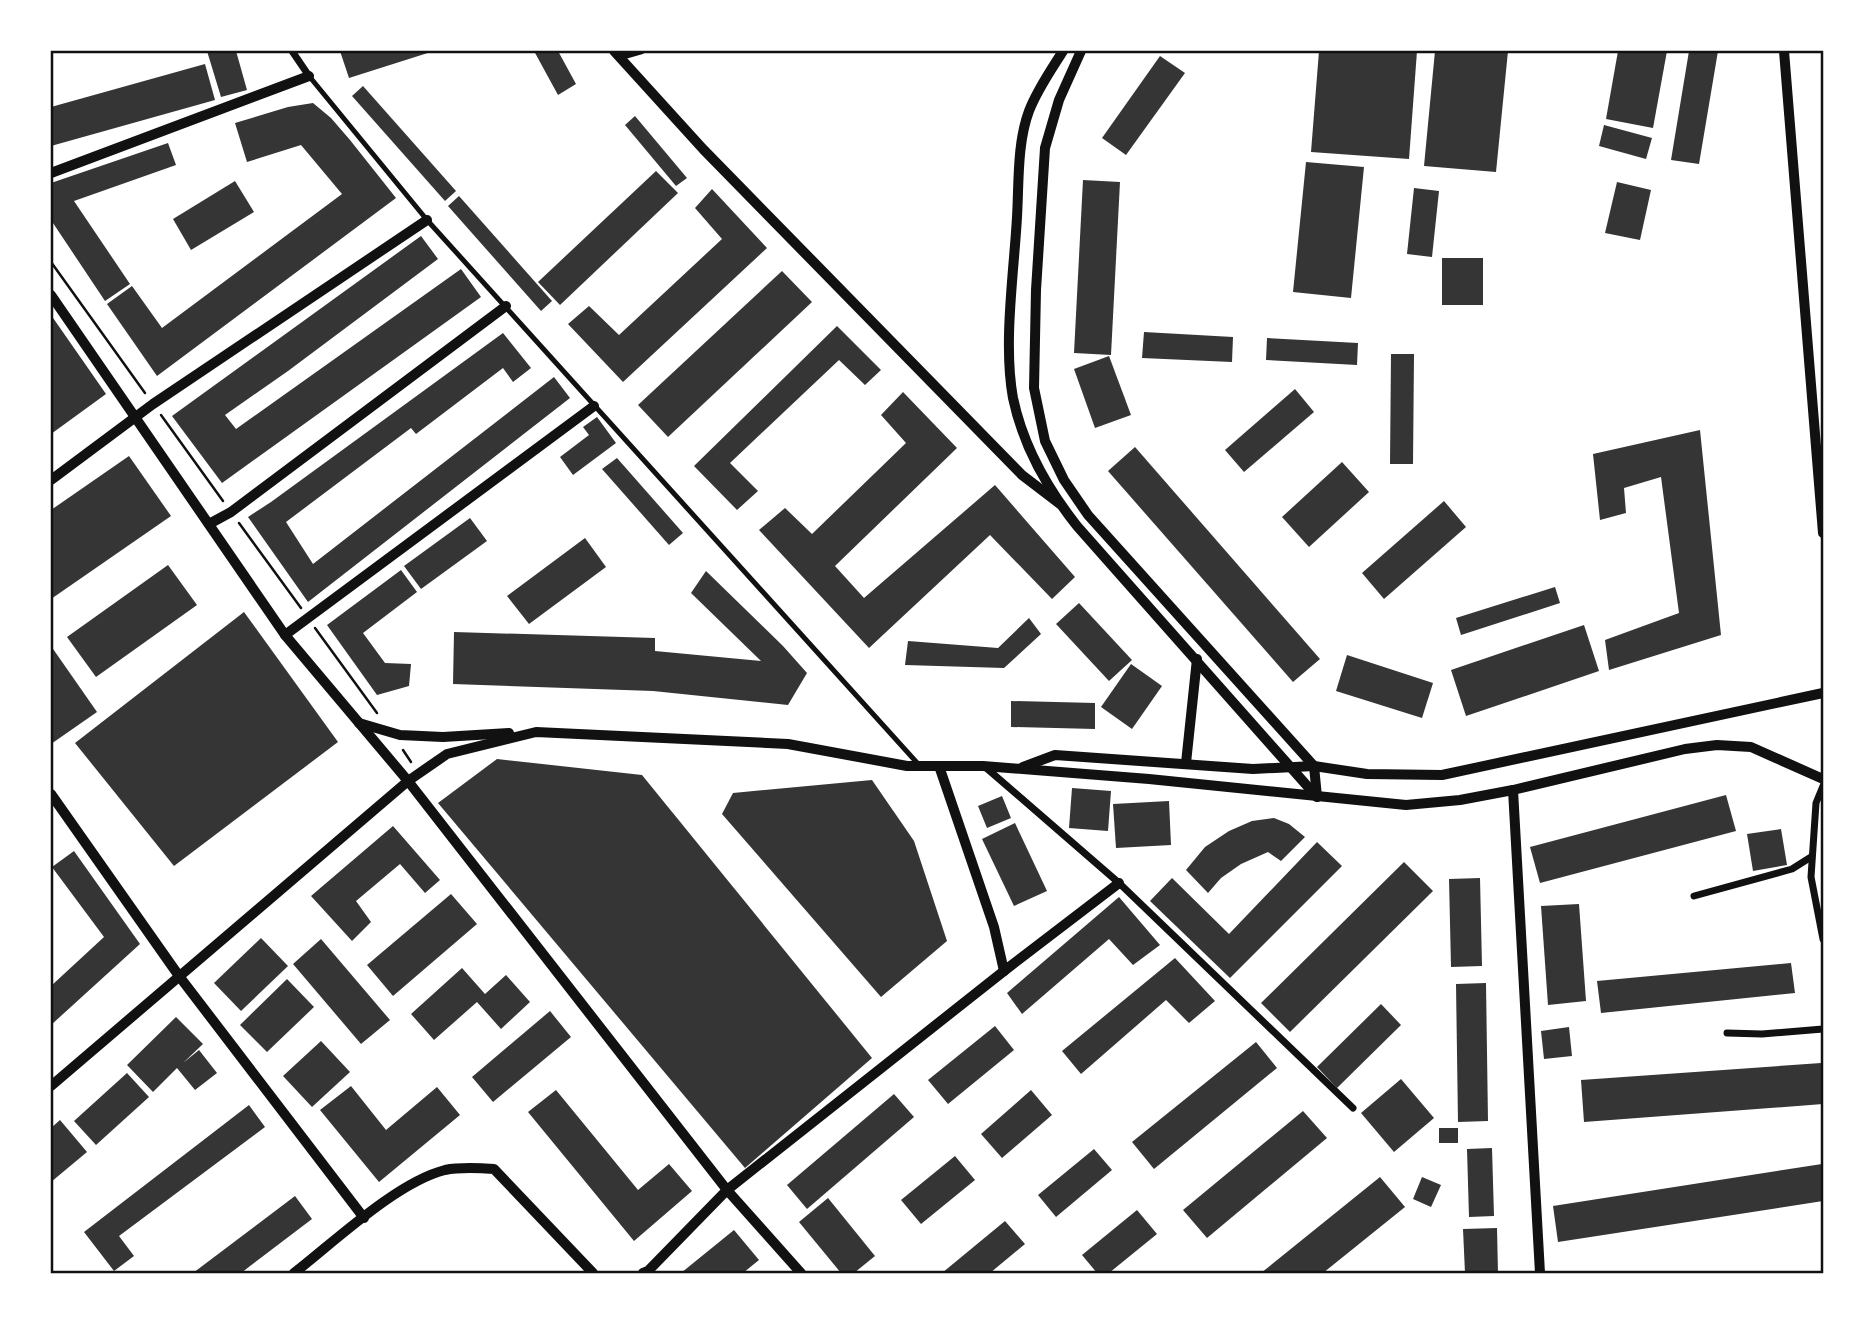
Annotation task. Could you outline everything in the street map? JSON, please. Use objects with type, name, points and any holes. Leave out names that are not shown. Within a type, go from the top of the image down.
[{"type":"main road","points":[[1063,51],[1029,111],[1022,142],[1010,373],[1013,398],[1023,432],[1034,460],[1060,504],[1317,797]]},
{"type":"main road","points":[[1081,51],[1059,100],[1045,148],[1036,290],[1034,388],[1045,441],[1064,480],[1088,515],[1314,766],[1317,797]]},
{"type":"main road","points":[[51,295],[285,635],[408,781],[727,1190],[801,1273]]},
{"type":"main road","points":[[1186,763],[1197,659]]},
{"type":"main road","points":[[1020,769],[1055,755],[1253,769],[1314,766],[1367,774],[1442,775],[1823,693]]},
{"type":"main road","points":[[358,722],[400,735],[443,737],[536,732],[788,744],[907,766],[984,765],[1406,805],[1460,800],[1513,790],[1685,749],[1717,745],[1751,747],[1823,779]]},
{"type":"main road","points":[[51,1086],[408,781],[447,754],[536,732]]},
{"type":"street","points":[[292,51],[309,76],[427,220],[920,766]]},
{"type":"street","points":[[617,54],[641,51]]},
{"type":"street","points":[[1784,51],[1823,533]]},
{"type":"street","points":[[617,54],[703,149],[1022,475],[1060,504]]},
{"type":"street","points":[[51,173],[309,76]]},
{"type":"street","points":[[51,480],[153,404],[427,220]]},
{"type":"street","points":[[209,524],[231,512],[506,306]]},
{"type":"street","points":[[285,635],[594,406]]},
{"type":"street","points":[[984,765],[1119,884],[1353,1108]]},
{"type":"street","points":[[939,766],[994,927],[1004,971]]},
{"type":"street","points":[[1823,786],[1816,803],[1811,857],[1811,877],[1823,939]]},
{"type":"street","points":[[1513,790],[1540,1273]]},
{"type":"street","points":[[51,794],[179,976],[364,1218]]},
{"type":"street","points":[[1694,896],[1792,869],[1811,857]]},
{"type":"street","points":[[643,1273],[727,1190],[1004,971],[1119,884]]},
{"type":"street","points":[[1727,1033],[1762,1034],[1823,1028]]},
{"type":"street","points":[[293,1273],[398,1191],[445,1170],[494,1169],[593,1273]]},
{"type":"path","points":[[51,262],[419,773]]},
{"type":"building","points":[[207,51],[236,51],[247,90],[221,97]]},
{"type":"building","points":[[340,51],[434,51],[349,78]]},
{"type":"building","points":[[534,51],[558,51],[576,84],[558,95]]},
{"type":"building","points":[[1319,51],[1417,51],[1409,159],[1311,152]]},
{"type":"building","points":[[1435,51],[1508,51],[1496,172],[1424,166]]},
{"type":"building","points":[[1618,51],[1667,51],[1653,128],[1606,119]]},
{"type":"building","points":[[1689,51],[1718,51],[1699,164],[1671,160]]},
{"type":"building","points":[[1160,56],[1185,73],[1126,155],[1102,138]]},
{"type":"building","points":[[205,64],[215,100],[51,146],[51,107]]},
{"type":"building","points":[[363,86],[456,191],[445,201],[352,96]]},
{"type":"building","points":[[313,103],[331,118],[396,198],[157,376],[107,304],[132,286],[162,328],[342,194],[301,145],[247,162],[235,123],[288,107]]},
{"type":"building","points":[[635,116],[687,178],[676,186],[625,125]]},
{"type":"building","points":[[1604,125],[1652,138],[1646,159],[1599,146]]},
{"type":"building","points":[[168,143],[176,165],[74,201],[130,284],[105,301],[51,220],[51,183]]},
{"type":"building","points":[[1306,162],[1364,167],[1351,298],[1293,292]]},
{"type":"building","points":[[656,171],[678,193],[560,305],[538,282]]},
{"type":"building","points":[[1083,180],[1120,182],[1111,355],[1074,353]]},
{"type":"building","points":[[235,181],[254,212],[191,250],[173,219]]},
{"type":"building","points":[[1617,182],[1651,190],[1640,240],[1605,233]]},
{"type":"building","points":[[1414,188],[1439,191],[1432,257],[1407,254]]},
{"type":"building","points":[[712,189],[767,248],[623,382],[568,324],[589,306],[619,335],[722,239],[695,208]]},
{"type":"building","points":[[459,196],[552,301],[541,311],[448,206]]},
{"type":"building","points":[[421,236],[438,259],[225,415],[236,429],[461,269],[481,297],[222,483],[172,416]]},
{"type":"building","points":[[1442,258],[1483,258],[1483,305],[1442,305]]},
{"type":"building","points":[[782,271],[812,302],[668,437],[638,405]]},
{"type":"building","points":[[51,315],[106,394],[51,434],[53,386]]},
{"type":"building","points":[[837,326],[881,370],[865,385],[839,360],[730,463],[758,491],[737,510],[694,466]]},
{"type":"building","points":[[1144,332],[1233,337],[1232,362],[1142,358]]},
{"type":"building","points":[[503,333],[531,368],[513,382],[503,368],[416,434],[411,428],[286,522],[313,564],[554,377],[570,398],[308,602],[248,517]]},
{"type":"building","points":[[1267,338],[1358,343],[1357,365],[1266,360]]},
{"type":"building","points":[[1391,354],[1414,354],[1413,464],[1390,464]]},
{"type":"building","points":[[1109,356],[1131,415],[1095,428],[1074,369]]},
{"type":"building","points":[[1295,389],[1314,412],[1244,472],[1225,450]]},
{"type":"building","points":[[903,392],[957,448],[835,566],[864,598],[995,485],[1075,577],[1052,599],[990,535],[869,648],[759,530],[785,508],[812,534],[906,443],[881,415]]},
{"type":"building","points":[[597,417],[616,443],[573,475],[560,457],[589,435],[583,427]]},
{"type":"building","points":[[1700,430],[1721,635],[1609,670],[1605,640],[1679,613],[1661,477],[1624,488],[1626,513],[1600,520],[1593,454]]},
{"type":"building","points":[[1135,447],[1320,659],[1293,682],[1108,471]]},
{"type":"building","points":[[129,456],[171,516],[51,599],[51,510]]},
{"type":"building","points":[[617,458],[683,533],[669,545],[602,469]]},
{"type":"building","points":[[1342,462],[1369,492],[1309,547],[1282,517]]},
{"type":"building","points":[[1444,501],[1466,527],[1384,599],[1362,573]]},
{"type":"building","points":[[470,518],[487,541],[421,589],[404,566]]},
{"type":"building","points":[[585,538],[606,567],[529,624],[507,596]]},
{"type":"building","points":[[168,565],[197,605],[96,677],[67,637]]},
{"type":"building","points":[[401,570],[417,592],[363,633],[385,663],[411,664],[409,686],[377,695],[327,625]]},
{"type":"building","points":[[706,571],[807,673],[788,705],[653,691],[453,684],[454,632],[655,638],[655,651],[761,661],[691,593]]},
{"type":"building","points":[[1555,587],[1560,603],[1461,635],[1456,618]]},
{"type":"building","points":[[1079,603],[1132,660],[1109,681],[1056,624]]},
{"type":"building","points":[[244,612],[338,742],[174,866],[75,743]]},
{"type":"building","points":[[1029,618],[1041,634],[1004,668],[905,665],[908,641],[998,648]]},
{"type":"building","points":[[1584,625],[1599,671],[1466,716],[1451,670]]},
{"type":"building","points":[[51,646],[97,712],[51,744]]},
{"type":"building","points":[[1347,655],[1433,683],[1422,718],[1336,691]]},
{"type":"building","points":[[1131,664],[1162,686],[1132,729],[1101,707]]},
{"type":"building","points":[[1011,701],[1095,703],[1095,729],[1011,727]]},
{"type":"building","points":[[497,759],[642,775],[872,1058],[745,1168],[438,803]]},
{"type":"building","points":[[872,780],[914,841],[947,941],[881,997],[722,814],[733,793]]},
{"type":"building","points":[[1072,788],[1111,791],[1108,831],[1069,828]]},
{"type":"building","points":[[1726,795],[1736,831],[1540,883],[1530,847]]},
{"type":"building","points":[[1002,796],[1011,818],[987,828],[978,806]]},
{"type":"building","points":[[1169,801],[1171,845],[1116,848],[1113,804]]},
{"type":"building","points":[[1274,818],[1289,824],[1305,837],[1281,861],[1268,852],[1241,864],[1221,878],[1208,893],[1186,870],[1205,847],[1229,831],[1252,821]]},
{"type":"building","points":[[1015,823],[1047,891],[1014,906],[982,839]]},
{"type":"building","points":[[393,826],[440,880],[425,893],[400,864],[356,901],[371,922],[352,941],[311,896]]},
{"type":"building","points":[[1781,829],[1787,865],[1753,871],[1747,834]]},
{"type":"building","points":[[1317,842],[1342,866],[1230,978],[1150,901],[1172,878],[1229,934]]},
{"type":"building","points":[[74,851],[140,944],[51,1025],[51,986],[104,937],[52,867]]},
{"type":"building","points":[[1404,862],[1433,891],[1290,1032],[1261,1003]]},
{"type":"building","points":[[1480,878],[1482,966],[1451,967],[1449,879]]},
{"type":"building","points":[[451,894],[477,924],[393,996],[367,965]]},
{"type":"building","points":[[1119,897],[1160,945],[1133,965],[1109,939],[1022,1014],[1007,993]]},
{"type":"building","points":[[1579,904],[1586,1001],[1548,1005],[1541,906]]},
{"type":"building","points":[[261,938],[288,966],[241,1011],[214,983]]},
{"type":"building","points":[[321,939],[390,1020],[361,1044],[293,964]]},
{"type":"building","points":[[1175,958],[1215,1001],[1189,1023],[1166,1000],[1081,1074],[1062,1051]]},
{"type":"building","points":[[1791,963],[1795,993],[1601,1013],[1597,981]]},
{"type":"building","points":[[462,968],[485,994],[506,975],[530,1002],[501,1029],[477,1002],[434,1040],[411,1014]]},
{"type":"building","points":[[287,979],[314,1007],[267,1052],[240,1025]]},
{"type":"building","points":[[1486,983],[1488,1121],[1458,1122],[1456,984]]},
{"type":"building","points":[[1381,1004],[1401,1025],[1337,1088],[1317,1067]]},
{"type":"building","points":[[550,1011],[571,1037],[493,1102],[472,1077]]},
{"type":"building","points":[[176,1017],[203,1044],[183,1063],[199,1050],[217,1073],[195,1090],[177,1068],[153,1092],[127,1065]]},
{"type":"building","points":[[995,1026],[1014,1050],[948,1104],[928,1080]]},
{"type":"building","points":[[1569,1027],[1572,1056],[1544,1059],[1541,1031]]},
{"type":"building","points":[[321,1041],[350,1072],[312,1107],[283,1076]]},
{"type":"building","points":[[1256,1042],[1277,1068],[1154,1169],[1132,1142]]},
{"type":"building","points":[[1821,1063],[1823,1104],[1584,1122],[1581,1080]]},
{"type":"building","points":[[127,1073],[149,1097],[96,1145],[74,1121]]},
{"type":"building","points":[[1401,1079],[1434,1118],[1394,1152],[1361,1113]]},
{"type":"building","points":[[351,1086],[386,1130],[437,1087],[460,1115],[379,1182],[320,1110]]},
{"type":"building","points":[[556,1090],[638,1190],[669,1164],[692,1191],[634,1241],[528,1112]]},
{"type":"building","points":[[1031,1090],[1052,1115],[1002,1158],[981,1134]]},
{"type":"building","points":[[894,1094],[914,1117],[807,1209],[787,1185]]},
{"type":"building","points":[[249,1105],[265,1127],[119,1236],[134,1256],[114,1271],[84,1232]]},
{"type":"building","points":[[1303,1111],[1327,1138],[1207,1238],[1183,1210]]},
{"type":"building","points":[[60,1120],[87,1152],[51,1182],[51,1128]]},
{"type":"building","points":[[1439,1128],[1458,1128],[1458,1143],[1439,1143]]},
{"type":"building","points":[[1492,1148],[1494,1216],[1469,1217],[1467,1149]]},
{"type":"building","points":[[1094,1149],[1112,1170],[1056,1217],[1038,1195]]},
{"type":"building","points":[[955,1156],[975,1180],[921,1224],[901,1200]]},
{"type":"building","points":[[1822,1164],[1823,1201],[1558,1242],[1553,1206]]},
{"type":"building","points":[[1380,1177],[1405,1207],[1323,1273],[1261,1273]]},
{"type":"building","points":[[1422,1177],[1441,1185],[1431,1207],[1413,1199]]},
{"type":"building","points":[[295,1196],[312,1219],[241,1273],[193,1273]]},
{"type":"building","points":[[828,1198],[875,1256],[854,1273],[841,1273],[799,1222]]},
{"type":"building","points":[[1137,1210],[1157,1234],[1109,1273],[1097,1273],[1082,1255]]},
{"type":"building","points":[[1005,1221],[1025,1244],[990,1273],[942,1273]]},
{"type":"building","points":[[1497,1228],[1498,1273],[1465,1273],[1463,1229]]},
{"type":"building","points":[[734,1230],[759,1260],[743,1273],[681,1273]]}]
